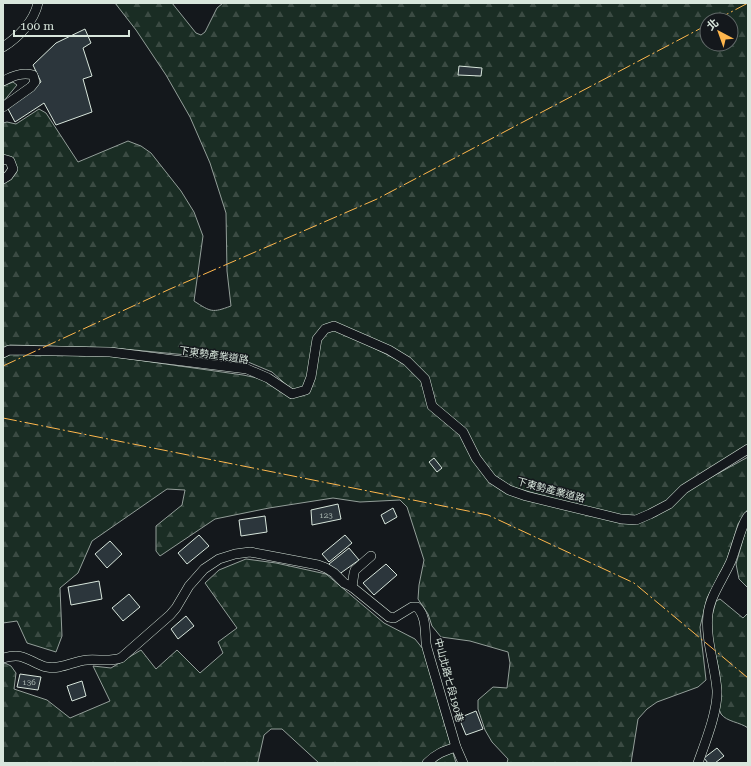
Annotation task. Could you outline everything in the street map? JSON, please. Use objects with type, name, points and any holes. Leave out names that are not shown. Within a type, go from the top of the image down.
[{"type":"street","points":[[3,47],[26,28],[38,3]]},
{"type":"street","points":[[3,81],[14,75],[28,74],[33,75],[36,82],[3,107]]},
{"type":"street","points":[[3,159],[10,161],[13,169],[8,176],[3,179]]},
{"type":"street","name":"下東勢產業道路","points":[[3,353],[9,350],[110,352],[247,369],[268,378],[292,394],[306,390],[312,377],[317,339],[325,329],[334,326],[390,350],[407,361],[426,379],[432,406],[463,432],[476,458],[492,479],[509,490],[526,496],[621,520],[636,520],[668,504],[684,489],[748,449]]},
{"type":"street","points":[[698,763],[714,713],[717,692],[707,627],[708,613],[713,597],[731,561],[738,539],[748,516]]},
{"type":"street","name":"中山北路七段190巷","points":[[3,658],[12,656],[25,657],[46,667],[54,668],[85,660],[115,660],[121,658],[170,615],[189,586],[204,569],[219,559],[235,554],[250,552],[318,565],[334,573],[344,583],[352,587],[389,617],[394,618],[412,607],[417,607],[421,611],[426,627],[426,644],[456,747],[463,763]]},
{"type":"street","points":[[352,587],[355,570],[371,556]]},
{"type":"street","points":[[427,763],[439,753],[456,747]]},
{"type":"green space","points":[[115,3],[172,3],[196,33],[201,35],[205,32],[217,8],[223,3],[748,3],[748,448],[668,502],[636,516],[620,517],[512,487],[494,476],[481,458],[466,430],[435,405],[428,379],[391,347],[324,327],[304,388],[292,390],[272,372],[248,362],[113,348],[10,345],[3,348],[3,182],[17,170],[3,156],[3,123],[7,122],[16,124],[39,109],[46,113],[78,162],[128,141],[141,146],[151,153],[181,191],[194,212],[203,236],[194,301],[212,310],[220,310],[231,306],[227,271],[226,213],[210,163],[190,117],[166,75],[136,30]]},
{"type":"green space","points":[[13,82],[17,85],[3,102],[3,86]]},
{"type":"green space","points":[[336,329],[406,364],[422,381],[430,409],[461,434],[489,482],[635,523],[686,491],[748,457],[748,509],[738,524],[727,560],[707,598],[700,627],[706,680],[698,687],[657,702],[647,709],[638,719],[631,763],[507,763],[508,759],[492,742],[485,730],[478,709],[478,700],[493,687],[507,688],[510,663],[508,652],[470,641],[441,637],[432,626],[428,614],[418,599],[424,560],[407,507],[400,500],[360,502],[333,498],[269,508],[215,519],[160,556],[156,551],[156,526],[182,505],[185,490],[167,489],[92,541],[78,573],[60,588],[62,636],[56,652],[27,643],[17,621],[3,623],[3,358],[11,354],[109,356],[243,375],[267,380],[292,396],[307,393],[319,341],[327,331]]},
{"type":"green space","points":[[748,522],[748,588],[739,579],[736,564]]},
{"type":"green space","points":[[246,559],[276,563],[326,574],[384,623],[415,639],[423,649],[456,763],[319,763],[282,729],[271,729],[264,735],[258,762],[256,763],[3,763],[3,664],[5,663],[11,666],[16,673],[14,689],[47,700],[70,718],[110,701],[93,666],[111,668],[141,650],[156,669],[177,650],[200,673],[223,653],[218,642],[237,628],[205,583],[219,570]]},
{"type":"green space","points":[[720,599],[743,618],[748,613],[748,728],[727,719],[721,714],[720,710],[720,676],[710,629],[716,601]]},
{"type":"building","points":[[85,29],[91,43],[83,48],[92,76],[83,79],[92,112],[56,125],[44,103],[15,122],[7,107],[41,82],[33,65],[56,43]]},
{"type":"building","points":[[459,66],[482,68],[481,76],[458,75]]},
{"type":"building","points":[[434,458],[442,468],[437,472],[429,462]]},
{"type":"building","points":[[338,504],[341,519],[312,525],[311,510]]},
{"type":"building","points":[[393,508],[397,517],[385,524],[381,515]]},
{"type":"building","points":[[265,516],[267,532],[241,536],[239,520]]},
{"type":"building","points":[[199,535],[209,546],[187,564],[178,553]]},
{"type":"building","points":[[345,535],[352,543],[329,562],[322,554]]},
{"type":"building","points":[[110,541],[122,554],[107,568],[95,554]]},
{"type":"building","points":[[349,548],[359,560],[338,575],[329,564]]},
{"type":"building","points":[[386,564],[397,575],[374,595],[363,583]]},
{"type":"building","points":[[99,581],[102,599],[71,605],[68,587]]},
{"type":"building","points":[[129,594],[140,607],[123,621],[112,608]]},
{"type":"building","points":[[186,616],[194,626],[178,639],[171,629]]},
{"type":"building","points":[[20,674],[41,677],[38,690],[17,687]]},
{"type":"building","points":[[82,681],[86,696],[72,701],[67,686]]},
{"type":"building","points":[[476,711],[483,729],[466,735],[459,718]]},
{"type":"building","points":[[717,748],[724,756],[715,763],[708,763],[704,758]]},
{"type":"power","points":[[731,12],[748,3]]},
{"type":"power","points":[[3,366],[170,289],[377,199],[699,29]]},
{"type":"power","points":[[3,418],[488,515],[634,583],[748,678]]}]
